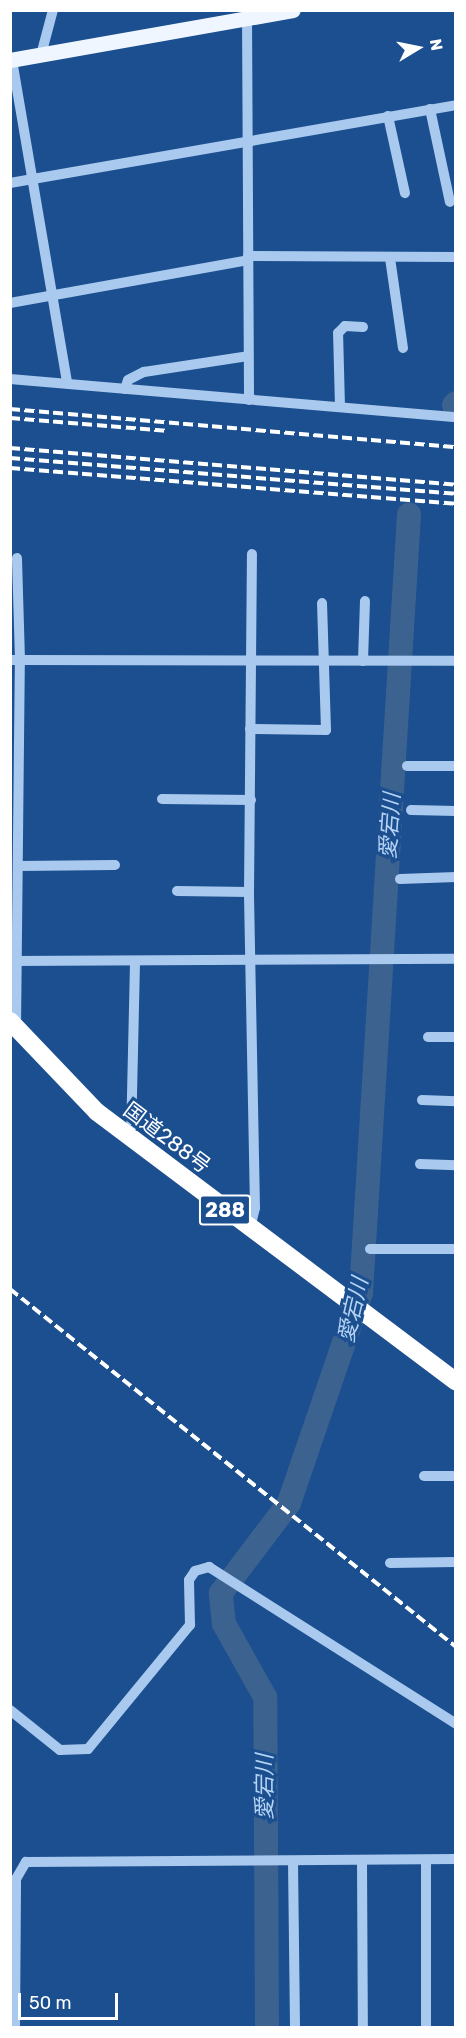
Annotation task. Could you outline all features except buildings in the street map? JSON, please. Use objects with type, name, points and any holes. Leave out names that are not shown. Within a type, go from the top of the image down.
[{"type":"highway","name":"国道288号","points":[[13,1025],[58,1077],[131,1139],[456,1382]]},
{"type":"main road","points":[[11,60],[247,15],[293,10]]},
{"type":"street","points":[[41,55],[53,10]]},
{"type":"street","points":[[247,15],[249,400]]},
{"type":"street","points":[[11,60],[67,383]]},
{"type":"street","points":[[10,183],[456,105]]},
{"type":"street","points":[[430,109],[450,202]]},
{"type":"street","points":[[388,116],[405,193]]},
{"type":"street","points":[[10,303],[248,258],[456,257]]},
{"type":"street","points":[[390,258],[403,348]]},
{"type":"street","points":[[339,407],[338,333],[345,326],[363,327]]},
{"type":"street","points":[[125,389],[128,380],[144,372],[249,356]]},
{"type":"street","points":[[10,379],[456,417]]},
{"type":"street","points":[[250,1228],[255,1208],[249,892],[252,554]]},
{"type":"street","points":[[13,1025],[19,866],[15,660],[17,558]]},
{"type":"street","points":[[363,661],[365,601]]},
{"type":"street","points":[[250,729],[326,730],[322,603]]},
{"type":"street","points":[[15,660],[456,661]]},
{"type":"street","points":[[407,766],[456,766]]},
{"type":"street","points":[[162,799],[250,800]]},
{"type":"street","points":[[411,810],[456,811]]},
{"type":"street","points":[[19,866],[115,865]]},
{"type":"street","points":[[400,879],[456,877]]},
{"type":"street","points":[[177,891],[249,892]]},
{"type":"street","points":[[15,961],[251,962],[456,959]]},
{"type":"street","points":[[131,1139],[135,961]]},
{"type":"street","points":[[428,1037],[456,1037]]},
{"type":"street","points":[[422,1101],[456,1101]]},
{"type":"street","points":[[420,1164],[456,1165]]},
{"type":"street","points":[[370,1249],[456,1249]]},
{"type":"street","points":[[424,1476],[456,1476]]},
{"type":"street","points":[[390,1563],[456,1562]]},
{"type":"street","points":[[10,1710],[60,1750],[88,1749],[190,1625],[189,1580],[195,1570],[209,1567],[456,1725]]},
{"type":"street","points":[[15,2028],[15,1864],[36,1861],[293,1862],[456,1859]]},
{"type":"street","points":[[426,1860],[426,2028]]},
{"type":"street","points":[[362,1861],[363,2028]]},
{"type":"street","points":[[293,1862],[296,2028]]},
{"type":"waterway","name":"愛宕川","points":[[267,2028],[265,1697],[224,1624],[221,1593],[289,1503],[361,1293],[409,514]]},
{"type":"railway","points":[[10,409],[456,447]]},
{"type":"railway","points":[[10,418],[168,431]]},
{"type":"railway","points":[[10,448],[456,485]]},
{"type":"railway","points":[[10,458],[456,494]]},
{"type":"railway","points":[[10,468],[456,504]]},
{"type":"railway","points":[[10,1289],[456,1647]]}]
